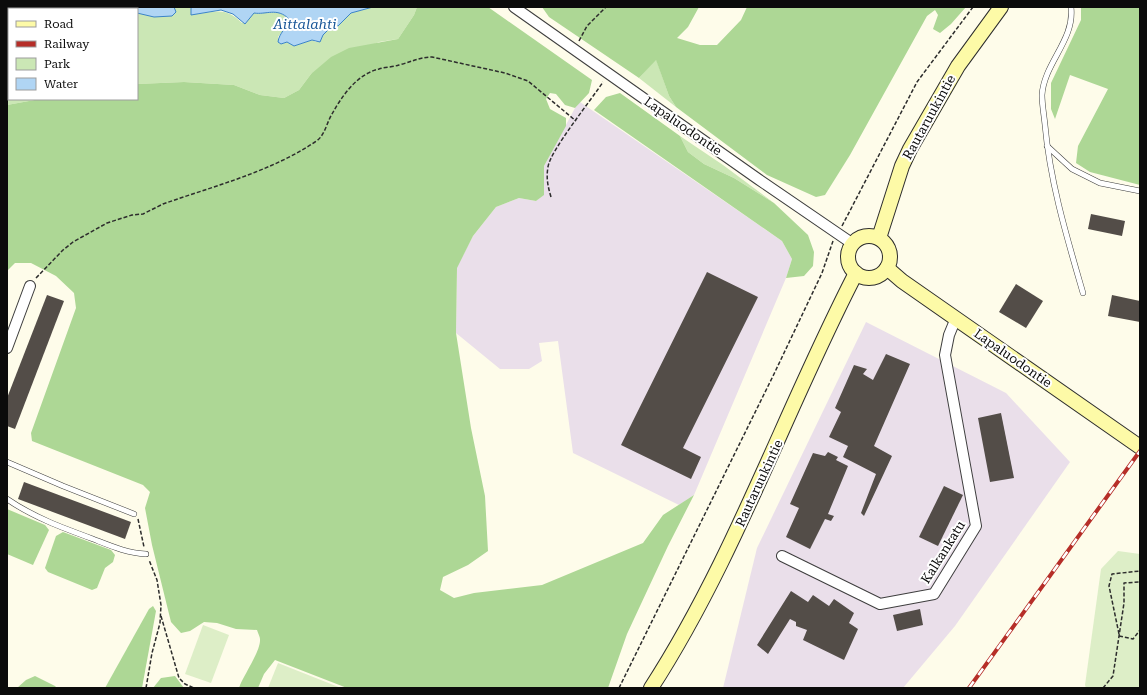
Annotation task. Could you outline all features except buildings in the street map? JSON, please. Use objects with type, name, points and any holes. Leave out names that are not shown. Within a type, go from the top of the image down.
[{"type":"main road","name":"Rautaruukintie","points":[[879,238],[902,166],[910,149],[958,66],[1001,7]]},
{"type":"main road","points":[[865,236],[879,238],[884,243],[890,255],[887,268],[882,273],[869,278],[856,273],[849,262],[850,249],[853,244],[865,236]]},
{"type":"main road","name":"Lapaluodontie","points":[[887,268],[902,282],[1140,447]]},
{"type":"main road","name":"Rautaruukintie","points":[[651,688],[695,613],[736,532],[856,273]]},
{"type":"street","name":"Lapaluodontie","points":[[514,7],[853,244]]},
{"type":"street","points":[[7,348],[30,286]]},
{"type":"street","name":"Kalkankatu","points":[[782,556],[880,604],[934,594],[976,526],[945,355],[949,335],[956,318]]},
{"type":"lane","points":[[1072,7],[1073,16],[1066,41],[1049,70],[1042,94],[1047,145],[1063,225],[1083,293]]},
{"type":"lane","points":[[1047,145],[1072,169],[1100,183],[1140,191]]},
{"type":"lane","points":[[7,462],[134,514]]},
{"type":"lane","points":[[7,499],[23,510],[64,529],[122,550],[146,554]]},
{"type":"path","points":[[574,50],[587,26],[606,7]]},
{"type":"path","points":[[619,688],[778,367],[822,273],[838,233],[917,82],[973,7]]},
{"type":"path","points":[[30,286],[63,250],[107,223],[151,211],[163,204],[267,167],[316,141],[321,137],[343,96],[361,78],[378,69],[394,66],[421,57],[445,59],[517,77],[528,81],[576,121]]},
{"type":"path","points":[[551,197],[547,181],[548,165],[556,150],[609,74]]},
{"type":"path","points":[[134,514],[139,524],[146,554],[157,580],[161,596],[161,616],[152,652],[146,688]]},
{"type":"path","points":[[1119,636],[1109,586],[1112,574],[1140,571]]},
{"type":"path","points":[[1103,688],[1112,676],[1119,636],[1124,583],[1140,582]]},
{"type":"path","points":[[161,616],[179,678],[185,684],[194,688]]},
{"type":"path","points":[[1119,636],[1133,639],[1140,630]]},
{"type":"shaded area","points":[[580,102],[782,241],[792,259],[786,278],[694,495],[679,505],[573,453],[558,341],[539,343],[542,361],[529,369],[500,369],[456,333],[457,267],[473,236],[496,207],[519,198],[536,201],[543,195],[544,166],[575,108]]},
{"type":"shaded area","points":[[866,322],[1006,393],[1070,462],[955,626],[903,688],[723,688],[757,548]]},
{"type":"green space","points":[[174,7],[191,7],[190,8],[198,14],[222,12],[232,15],[242,23],[254,13],[280,13],[289,19],[288,24],[278,37],[281,44],[287,42],[294,46],[312,40],[316,42],[330,28],[338,26],[351,13],[373,7],[417,7],[414,15],[398,39],[379,42],[311,74],[299,90],[284,98],[260,95],[234,85],[184,82],[138,84],[138,13],[175,12]]},
{"type":"green space","points":[[417,7],[488,7],[592,80],[589,93],[575,108],[565,105],[556,94],[550,93],[546,99],[550,109],[566,118],[566,126],[544,166],[544,195],[536,201],[519,198],[496,207],[473,236],[457,268],[456,333],[471,428],[485,496],[488,551],[468,565],[443,577],[440,590],[454,598],[474,593],[542,585],[643,543],[663,515],[694,495],[668,546],[627,634],[608,688],[347,688],[275,660],[264,674],[258,688],[239,688],[260,644],[257,630],[236,629],[217,623],[204,622],[190,631],[181,633],[171,622],[152,545],[145,508],[150,492],[143,485],[32,441],[31,433],[76,308],[74,293],[56,276],[31,263],[15,263],[7,271],[7,105],[34,100],[138,100],[138,84],[184,82],[234,85],[260,95],[284,98],[299,90],[311,74],[331,57],[349,48],[398,39],[414,15]]},
{"type":"green space","points":[[542,7],[699,7],[688,27],[677,38],[700,45],[717,45],[741,20],[747,7],[966,7],[951,24],[940,33],[933,29],[938,15],[935,10],[927,16],[850,155],[825,195],[816,197],[767,175],[676,107],[669,96],[656,60],[639,78],[549,17]]},
{"type":"green space","points":[[1081,7],[1140,7],[1140,185],[1090,172],[1076,163],[1078,146],[1108,89],[1070,75],[1055,119],[1051,109],[1051,83],[1081,20]]},
{"type":"green space","points":[[7,36],[8,100],[34,100],[7,105]]},
{"type":"green space","points":[[656,59],[669,96],[676,107],[639,78]]},
{"type":"green space","points":[[620,93],[680,136],[688,152],[704,164],[734,178],[774,203],[808,235],[814,252],[813,266],[804,276],[786,278],[792,259],[782,241],[594,110],[606,97]]},
{"type":"green space","points":[[680,136],[723,165],[774,203],[734,178],[704,164],[688,152]]},
{"type":"green space","points":[[7,509],[45,525],[49,530],[33,565],[7,554]]},
{"type":"green space","points":[[63,532],[111,550],[115,555],[113,562],[105,568],[97,588],[92,590],[48,572],[45,568],[56,536]]},
{"type":"green space","points":[[1118,551],[1140,554],[1140,688],[1086,688],[1085,685],[1101,569]]},
{"type":"green space","points":[[153,606],[156,611],[142,688],[105,688],[149,609]]},
{"type":"green space","points":[[203,625],[229,635],[211,683],[185,674]]},
{"type":"green space","points":[[278,663],[341,688],[268,688]]},
{"type":"green space","points":[[35,676],[57,688],[17,688],[26,680]]},
{"type":"green space","points":[[175,676],[184,688],[153,688],[161,678]]},
{"type":"water","points":[[7,7],[174,7],[176,12],[172,16],[154,17],[138,13],[138,8],[8,8],[7,36]]},
{"type":"water","name":"Aittalahti","points":[[191,7],[373,7],[351,13],[338,26],[330,28],[323,35],[320,42],[312,40],[294,46],[287,42],[281,44],[278,42],[289,19],[280,13],[254,13],[245,24],[233,14],[221,10],[191,15]]},
{"type":"railway","points":[[969,688],[1140,451]]}]
